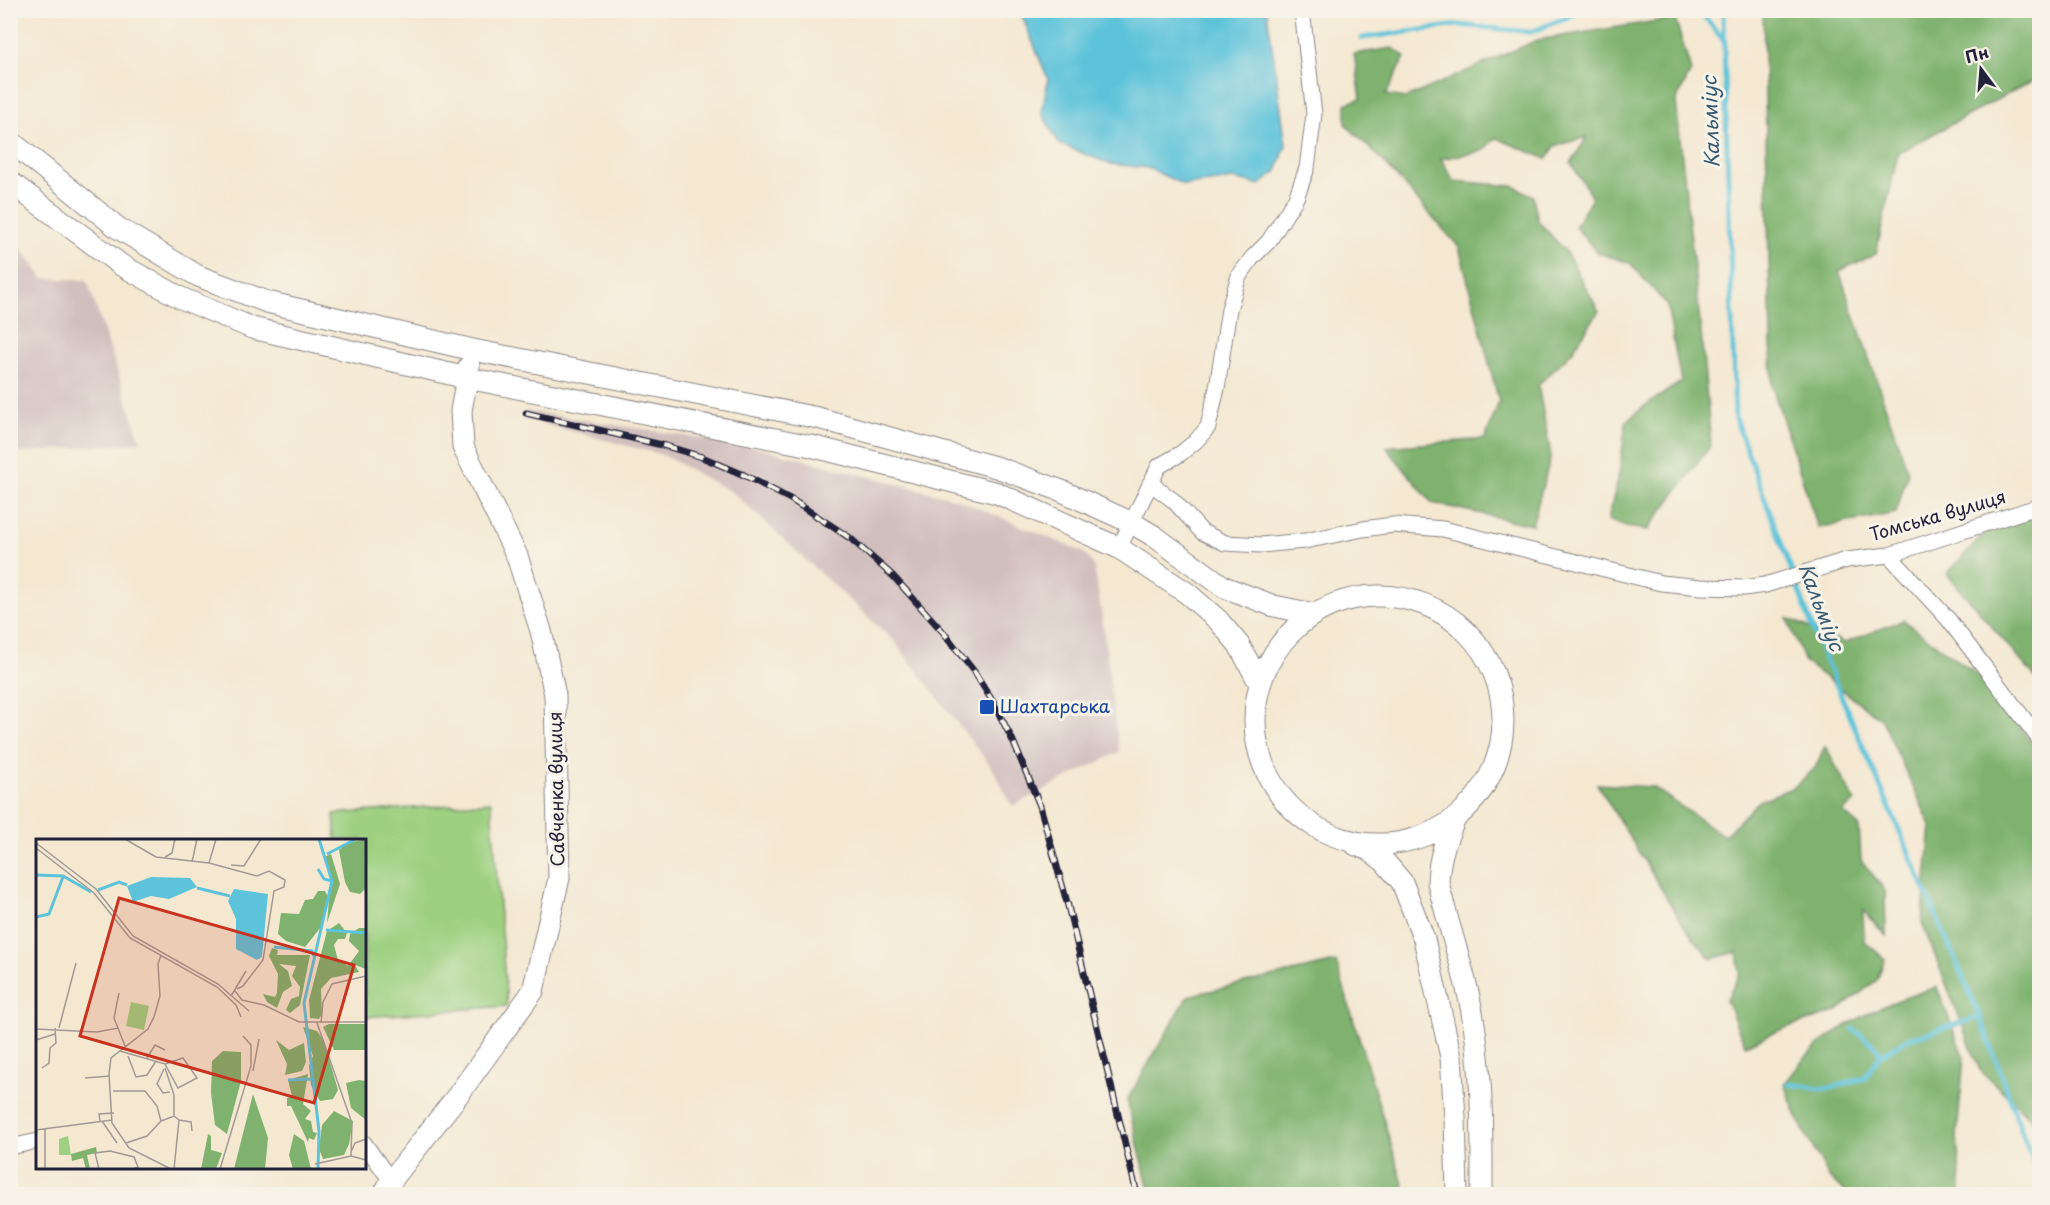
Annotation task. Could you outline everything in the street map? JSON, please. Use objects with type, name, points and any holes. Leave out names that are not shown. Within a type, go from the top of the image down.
[{"type":"main road","points":[[10,141],[118,228],[198,276],[267,302],[472,350],[818,418],[999,468],[1062,491],[1132,524],[1154,536],[1224,587],[1274,606],[1314,614]]},
{"type":"main road","points":[[10,182],[121,265],[191,303],[252,328],[467,378],[811,446],[997,493],[1119,548],[1187,592],[1218,620],[1239,645],[1260,684]]},
{"type":"main road","name":"Савченка вулиця","points":[[387,1188],[533,991],[559,878],[555,695],[541,631],[517,555],[463,447],[461,411],[472,350]]},
{"type":"main road","points":[[1324,832],[1346,840],[1368,844],[1391,844],[1414,840],[1455,819],[1479,795],[1485,785],[1496,765],[1504,732],[1502,697],[1492,664],[1472,636],[1446,614],[1414,600],[1380,595],[1346,600],[1314,614],[1296,627],[1280,644],[1268,663],[1260,684],[1254,719],[1259,754],[1273,786],[1295,813],[1324,832],[1369,850],[1384,861],[1402,882],[1424,939],[1451,1057],[1457,1194]]},
{"type":"main road","points":[[1455,819],[1444,843],[1439,863],[1438,882],[1469,999],[1475,1041],[1481,1114],[1482,1194]]},
{"type":"street","points":[[1119,548],[1159,466],[1188,448],[1208,427],[1217,388],[1229,309],[1239,276],[1252,258],[1269,241],[1296,198],[1307,168],[1314,114],[1302,10]]},
{"type":"street","name":"Томська вулиця","points":[[1150,483],[1174,501],[1202,532],[1225,543],[1261,545],[1305,541],[1393,525],[1419,526],[1443,529],[1661,583],[1701,587],[1744,588],[1765,585],[1847,560],[1889,555],[2040,506]]},
{"type":"street","points":[[1889,555],[1948,619],[2040,740]]},
{"type":"street","points":[[10,1147],[36,1141]]},
{"type":"street","points":[[366,1147],[387,1188]]},
{"type":"shaded area","points":[[11,234],[43,278],[87,280],[141,442],[11,454]]},
{"type":"shaded area","points":[[525,411],[751,446],[956,499],[1081,551],[1094,566],[1119,752],[1012,806],[995,772],[894,641],[733,493],[663,455],[524,419]]},
{"type":"green space","points":[[1948,10],[2008,18],[2009,11],[2039,11],[2039,77],[1898,153],[1876,254],[1839,271],[1908,472],[1896,513],[1818,528],[1772,386],[1763,11]]},
{"type":"green space","points":[[1675,18],[1691,71],[1676,101],[1711,445],[1648,530],[1626,527],[1608,520],[1619,474],[1626,422],[1643,407],[1681,382],[1667,305],[1630,263],[1598,253],[1575,227],[1592,197],[1571,163],[1587,137],[1555,146],[1547,159],[1496,138],[1482,151],[1441,159],[1454,181],[1514,186],[1533,196],[1538,221],[1566,252],[1599,311],[1572,352],[1538,385],[1551,456],[1532,525],[1432,503],[1386,447],[1485,439],[1499,402],[1459,247],[1382,160],[1346,125],[1346,104],[1361,98],[1354,54],[1393,48],[1405,57],[1386,95],[1406,98],[1537,40]]},
{"type":"green space","points":[[2039,514],[2039,682],[1947,574],[1988,529]]},
{"type":"green space","points":[[1787,618],[1845,643],[1903,620],[1985,680],[2039,753],[2039,1126],[1980,1070],[1922,923],[1931,826],[1882,720],[1805,662]]},
{"type":"green space","points":[[1825,746],[1855,801],[1843,812],[1859,826],[1861,860],[1885,890],[1886,936],[1863,910],[1864,941],[1885,959],[1877,980],[1836,1012],[1785,1028],[1745,1045],[1726,1000],[1740,974],[1737,952],[1711,959],[1686,929],[1597,784],[1653,787],[1724,836],[1759,801],[1794,787],[1815,768]]},
{"type":"green space","points":[[491,802],[507,1006],[366,1017],[366,839],[336,839],[334,814]]},
{"type":"green space","points":[[1336,962],[1406,1194],[1150,1194],[1127,1100],[1188,996]]},
{"type":"green space","points":[[1937,987],[1964,1058],[1957,1134],[1961,1194],[1848,1194],[1830,1179],[1799,1122],[1784,1084],[1807,1056],[1839,1030],[1870,1012]]},
{"type":"water","points":[[1020,11],[1267,11],[1286,145],[1277,171],[1260,185],[1234,179],[1184,185],[1148,168],[1110,164],[1059,144],[1042,113],[1048,79]]},
{"type":"waterway","points":[[1362,38],[1459,25],[1531,32],[1585,10]]},
{"type":"waterway","points":[[1699,10],[1725,42]]},
{"type":"waterway","name":"Кальміус","points":[[1723,10],[1735,418],[1817,640],[1980,1017],[2040,1181]]},
{"type":"waterway","points":[[1788,1084],[1827,1089],[1864,1078],[1881,1055],[1907,1039],[1980,1017]]},
{"type":"waterway","points":[[1853,1029],[1874,1045],[1881,1055]]},
{"type":"railway","points":[[526,413],[666,446],[702,457],[744,475],[792,500],[850,538],[893,576],[944,633],[975,673],[993,702],[1013,741],[1040,806],[1068,906],[1137,1194]]},
{"type":"place","name":"Шахтарська","points":[[987,707]]}]
